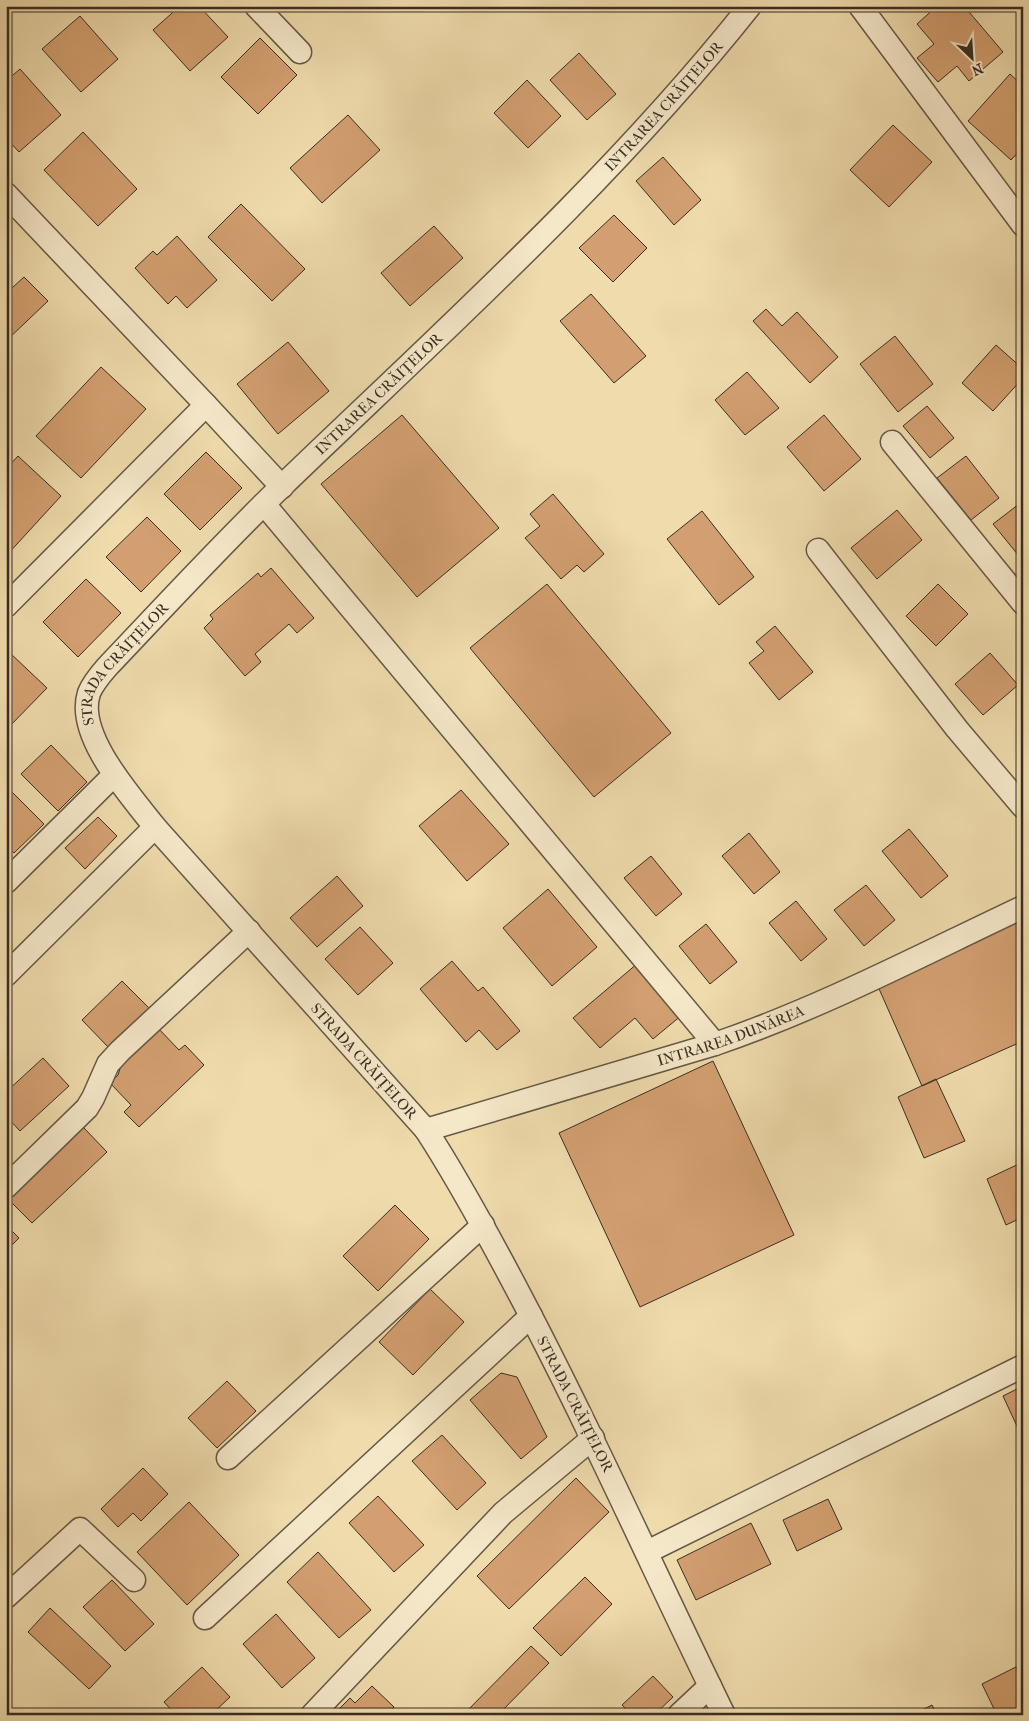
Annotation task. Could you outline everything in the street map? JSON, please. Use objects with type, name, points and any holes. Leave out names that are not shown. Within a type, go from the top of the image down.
[{"type":"street","points":[[256,6],[300,52]]},
{"type":"street","name":"INTRAREA CRĂIȚELOR","points":[[282,487],[444,332],[603,173],[711,56],[750,6]]},
{"type":"street","points":[[860,6],[1023,225]]},
{"type":"street","points":[[6,194],[206,404],[282,487]]},
{"type":"street","points":[[6,606],[206,404]]},
{"type":"street","points":[[892,442],[1023,603]]},
{"type":"street","name":"STRADA CRĂIȚELOR","points":[[282,487],[106,667],[96,680],[89,694],[87,719],[95,741],[114,774],[155,828],[426,1130],[448,1164],[483,1225],[593,1438],[724,1715]]},
{"type":"street","points":[[264,504],[715,1044]]},
{"type":"street","points":[[818,550],[957,729],[1023,808]]},
{"type":"street","points":[[6,882],[114,774]]},
{"type":"street","points":[[6,974],[155,828]]},
{"type":"street","name":"INTRAREA DUNĂREA","points":[[426,1130],[715,1044],[793,1015],[1023,907]]},
{"type":"street","points":[[6,1187],[87,1108],[108,1064],[120,1051],[249,931]]},
{"type":"street","points":[[228,1458],[483,1225]]},
{"type":"street","points":[[205,1618],[531,1316]]},
{"type":"street","points":[[647,1552],[1023,1366]]},
{"type":"street","points":[[312,1715],[502,1513],[593,1438]]},
{"type":"street","points":[[6,1597],[80,1529],[134,1580]]},
{"type":"street","points":[[679,1715],[710,1686]]},
{"type":"building","points":[[180,6],[199,6],[228,37],[190,71],[153,30]]},
{"type":"building","points":[[937,6],[964,6],[1003,52],[969,81],[957,66],[938,82],[917,58],[934,44],[917,24]]},
{"type":"building","points":[[80,16],[118,59],[81,92],[42,49]]},
{"type":"building","points":[[260,38],[297,75],[258,114],[221,77]]},
{"type":"building","points":[[579,53],[616,94],[587,120],[550,80]]},
{"type":"building","points":[[20,69],[61,115],[19,152],[6,138],[6,81]]},
{"type":"building","points":[[1010,74],[1023,86],[1023,147],[1011,160],[968,121]]},
{"type":"building","points":[[527,80],[561,116],[528,148],[494,113]]},
{"type":"building","points":[[348,115],[380,150],[322,203],[290,168]]},
{"type":"building","points":[[893,125],[932,162],[889,207],[850,170]]},
{"type":"building","points":[[83,132],[137,189],[98,226],[44,170]]},
{"type":"building","points":[[663,157],[701,200],[674,225],[636,181]]},
{"type":"building","points":[[241,204],[305,269],[272,301],[208,237]]},
{"type":"building","points":[[614,215],[647,248],[613,282],[579,248]]},
{"type":"building","points":[[434,226],[463,258],[410,306],[381,273]]},
{"type":"building","points":[[177,236],[217,280],[187,308],[176,296],[168,304],[135,268],[153,251],[157,255]]},
{"type":"building","points":[[24,277],[48,301],[6,341],[6,282],[12,288]]},
{"type":"building","points":[[591,294],[646,356],[614,383],[560,321]]},
{"type":"building","points":[[766,309],[782,326],[797,312],[838,357],[810,383],[753,321]]},
{"type":"building","points":[[895,336],[933,384],[898,412],[860,364]]},
{"type":"building","points":[[288,342],[329,391],[278,434],[237,384]]},
{"type":"building","points":[[996,345],[1023,369],[1023,378],[993,411],[962,383]]},
{"type":"building","points":[[101,367],[146,409],[81,478],[36,436]]},
{"type":"building","points":[[747,372],[779,408],[745,435],[715,400]]},
{"type":"building","points":[[927,406],[954,438],[930,458],[903,426]]},
{"type":"building","points":[[402,415],[499,528],[417,597],[321,484]]},
{"type":"building","points":[[824,415],[861,459],[824,491],[787,447]]},
{"type":"building","points":[[206,452],[242,488],[200,530],[164,494]]},
{"type":"building","points":[[18,456],[61,496],[6,556],[6,469]]},
{"type":"building","points":[[966,456],[999,498],[971,520],[937,478]]},
{"type":"building","points":[[553,494],[604,554],[584,572],[577,565],[561,579],[525,538],[540,526],[530,514]]},
{"type":"building","points":[[1023,501],[1023,561],[993,524]]},
{"type":"building","points":[[897,510],[922,540],[877,579],[851,548]]},
{"type":"building","points":[[702,511],[754,577],[719,605],[667,539]]},
{"type":"building","points":[[147,517],[181,551],[141,592],[106,557]]},
{"type":"building","points":[[271,568],[314,618],[297,633],[289,624],[255,654],[261,662],[245,676],[204,628],[213,619],[210,615],[258,573],[261,577]]},
{"type":"building","points":[[86,579],[121,613],[78,657],[43,622]]},
{"type":"building","points":[[547,584],[671,733],[594,797],[470,648]]},
{"type":"building","points":[[938,584],[968,614],[936,646],[906,616]]},
{"type":"building","points":[[775,626],[813,672],[779,700],[749,663],[764,651],[756,642]]},
{"type":"building","points":[[10,653],[47,688],[6,730],[6,657]]},
{"type":"building","points":[[990,653],[1018,685],[983,715],[955,684]]},
{"type":"building","points":[[51,745],[87,782],[58,811],[21,774]]},
{"type":"building","points":[[7,787],[44,824],[14,853],[6,845]]},
{"type":"building","points":[[461,790],[509,844],[467,881],[419,826]]},
{"type":"building","points":[[98,817],[117,836],[85,869],[65,848]]},
{"type":"building","points":[[909,829],[948,876],[921,898],[882,851]]},
{"type":"building","points":[[749,833],[780,872],[754,894],[722,856]]},
{"type":"building","points":[[651,856],[682,894],[656,916],[624,878]]},
{"type":"building","points":[[337,876],[363,906],[317,947],[290,918]]},
{"type":"building","points":[[866,885],[895,920],[864,946],[834,910]]},
{"type":"building","points":[[548,889],[597,947],[552,986],[503,928]]},
{"type":"building","points":[[796,901],[827,939],[801,961],[769,923]]},
{"type":"building","points":[[1023,918],[1023,1041],[922,1086],[876,982]]},
{"type":"building","points":[[706,924],[737,962],[710,984],[679,946]]},
{"type":"building","points":[[360,927],[393,963],[358,995],[325,959]]},
{"type":"building","points":[[452,961],[478,991],[483,987],[520,1031],[497,1050],[479,1030],[466,1042],[420,989]]},
{"type":"building","points":[[638,963],[682,1015],[653,1039],[635,1018],[600,1048],[573,1018]]},
{"type":"building","points":[[122,981],[150,1009],[109,1048],[82,1020]]},
{"type":"building","points":[[157,1027],[179,1050],[185,1045],[204,1065],[139,1127],[124,1112],[131,1105],[110,1083],[118,1075],[123,1059]]},
{"type":"building","points":[[43,1058],[69,1086],[20,1131],[6,1116],[6,1092]]},
{"type":"building","points":[[713,1061],[794,1235],[640,1307],[559,1133]]},
{"type":"building","points":[[936,1079],[965,1141],[924,1158],[898,1097]]},
{"type":"building","points":[[83,1127],[107,1152],[32,1223],[8,1199]]},
{"type":"building","points":[[1023,1162],[1023,1217],[1006,1225],[987,1179]]},
{"type":"building","points":[[395,1205],[429,1239],[378,1291],[343,1256]]},
{"type":"building","points":[[6,1225],[19,1238],[6,1251]]},
{"type":"building","points":[[430,1289],[464,1322],[413,1375],[379,1342]]},
{"type":"building","points":[[501,1373],[517,1377],[547,1437],[521,1459],[470,1400]]},
{"type":"building","points":[[227,1381],[256,1411],[217,1448],[188,1418]]},
{"type":"building","points":[[1023,1386],[1023,1436],[1022,1437],[1003,1396]]},
{"type":"building","points":[[442,1435],[486,1483],[457,1510],[412,1461]]},
{"type":"building","points":[[143,1468],[168,1494],[141,1521],[133,1513],[118,1527],[101,1509]]},
{"type":"building","points":[[576,1478],[609,1512],[509,1609],[477,1576]]},
{"type":"building","points":[[378,1496],[424,1545],[394,1572],[349,1523]]},
{"type":"building","points":[[828,1499],[842,1529],[797,1551],[783,1520]]},
{"type":"building","points":[[189,1502],[239,1555],[187,1605],[137,1552]]},
{"type":"building","points":[[751,1523],[771,1564],[696,1600],[677,1560]]},
{"type":"building","points":[[318,1552],[371,1610],[339,1638],[287,1582]]},
{"type":"building","points":[[585,1577],[612,1604],[561,1656],[533,1628]]},
{"type":"building","points":[[112,1580],[154,1624],[125,1651],[83,1607]]},
{"type":"building","points":[[50,1608],[111,1666],[89,1689],[28,1632]]},
{"type":"building","points":[[276,1614],[315,1658],[282,1688],[243,1644]]},
{"type":"building","points":[[531,1646],[549,1663],[498,1715],[463,1715]]},
{"type":"building","points":[[202,1667],[230,1697],[211,1715],[176,1715],[164,1702]]},
{"type":"building","points":[[1016,1667],[1023,1681],[1023,1707],[1006,1715],[997,1715],[982,1684]]},
{"type":"building","points":[[653,1676],[673,1697],[654,1715],[632,1715],[622,1705]]},
{"type":"building","points":[[372,1686],[394,1707],[390,1712],[392,1715],[333,1715],[350,1698],[355,1703]]},
{"type":"building","points":[[932,1705],[937,1715],[912,1715]]}]
